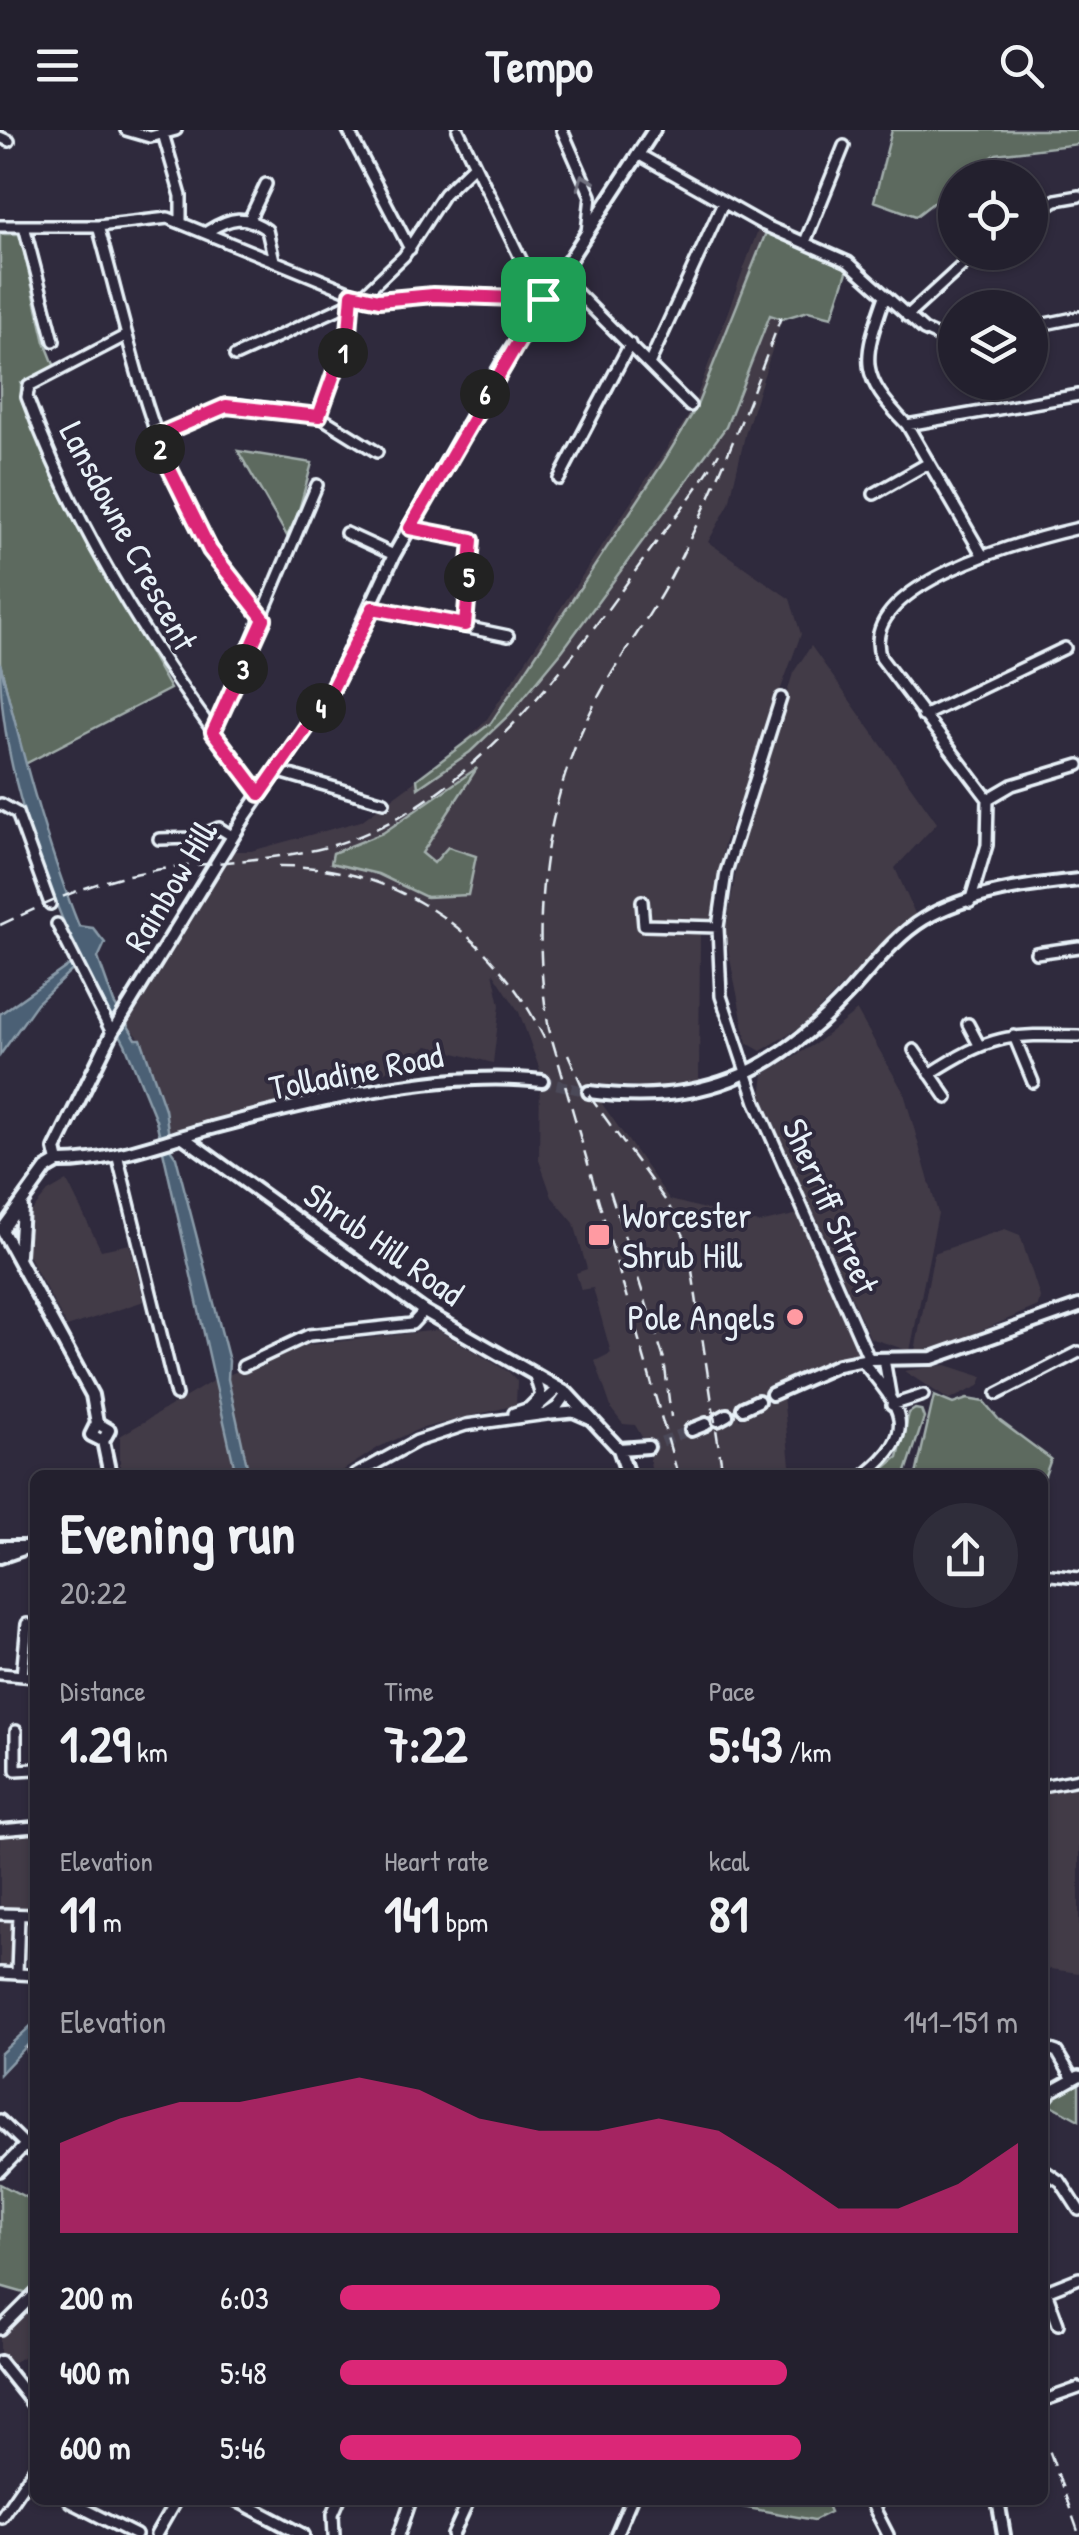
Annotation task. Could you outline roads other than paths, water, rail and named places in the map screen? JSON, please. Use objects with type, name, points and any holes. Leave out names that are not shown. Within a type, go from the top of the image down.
[{"type":"main road","name":"Rainbow Hill","points":[[58,1162],[55,1148],[113,1031],[232,836],[329,695],[373,608],[394,554],[545,296],[654,130]]},
{"type":"main road","points":[[589,1092],[655,1098],[696,1091],[746,1074],[819,1025],[906,931],[927,917],[1004,891],[1079,880]]},
{"type":"main road","name":"Tolladine Road","points":[[58,1162],[117,1154],[452,1078],[542,1081]]},
{"type":"main road","name":"Shrub Hill Road","points":[[180,1138],[424,1311],[563,1390],[597,1422],[619,1450],[626,1470]]},
{"type":"main road","points":[[58,1162],[46,1169],[1,1232],[92,1395],[97,1423],[110,1430],[104,1440],[109,1470]]},
{"type":"main road","points":[[20,1261],[17,1230],[26,1197]]},
{"type":"main road","points":[[772,1394],[838,1365],[884,1358],[912,1361],[949,1354],[1079,1306]]},
{"type":"main road","points":[[743,1408],[758,1401]]},
{"type":"main road","points":[[691,1430],[706,1424]]},
{"type":"main road","points":[[619,1450],[648,1447]]},
{"type":"main road","points":[[0,1547],[30,1546]]},
{"type":"main road","points":[[0,1557],[30,1547]]},
{"type":"main road","points":[[2,2365],[30,2399]]},
{"type":"main road","points":[[246,2505],[303,2535]]},
{"type":"main road","points":[[999,2505],[1004,2535]]},
{"type":"street","points":[[126,130],[176,130]]},
{"type":"street","points":[[348,130],[410,249]]},
{"type":"street","points":[[458,130],[532,282],[545,296]]},
{"type":"street","points":[[562,130],[591,196],[586,234]]},
{"type":"street","points":[[163,133],[180,196],[180,220]]},
{"type":"street","points":[[805,242],[844,146]]},
{"type":"street","points":[[638,154],[723,203],[848,262],[884,299],[938,336]]},
{"type":"street","points":[[235,356],[354,298],[410,249],[444,194],[474,165]]},
{"type":"street","points":[[250,218],[266,184]]},
{"type":"street","points":[[1048,205],[1079,196]]},
{"type":"street","points":[[650,362],[723,203]]},
{"type":"street","points":[[208,231],[228,219],[250,218],[267,230],[274,260]]},
{"type":"street","points":[[0,226],[98,226],[180,220],[354,298],[545,296]]},
{"type":"street","points":[[24,226],[54,340]]},
{"type":"street","points":[[98,226],[124,336],[154,437],[210,550],[264,619]]},
{"type":"street","points":[[906,316],[957,270]]},
{"type":"street","points":[[560,276],[690,406]]},
{"type":"street","points":[[319,416],[349,332],[354,298]]},
{"type":"street","points":[[884,299],[866,362],[878,394],[907,425],[982,556]]},
{"type":"street","points":[[1048,323],[1079,317]]},
{"type":"street","name":"Lansdowne Crescent","points":[[124,336],[29,386],[26,397],[66,488],[130,609],[260,794]]},
{"type":"street","points":[[559,479],[630,344]]},
{"type":"street","points":[[907,425],[1079,395]]},
{"type":"street","points":[[154,437],[226,406],[319,416],[378,452]]},
{"type":"street","points":[[874,494],[927,464]]},
{"type":"street","points":[[213,732],[264,619],[317,485]]},
{"type":"street","points":[[410,528],[472,540],[465,625]]},
{"type":"street","points":[[970,902],[984,860],[988,798],[923,716],[881,658],[875,642],[882,618],[898,601],[982,556],[1079,528]]},
{"type":"street","points":[[346,533],[394,554]]},
{"type":"street","points":[[373,608],[508,636]]},
{"type":"street","points":[[923,716],[1065,648]]},
{"type":"street","name":"Sherriff Street","points":[[781,698],[731,851],[718,927],[721,996],[746,1074],[866,1360],[891,1403]]},
{"type":"street","points":[[988,798],[1012,784],[1079,765]]},
{"type":"street","points":[[276,771],[384,802]]},
{"type":"street","points":[[0,804],[17,814],[50,904]]},
{"type":"street","points":[[159,839],[195,838],[219,828],[232,836]]},
{"type":"street","points":[[642,901],[644,925],[718,927]]},
{"type":"street","points":[[57,924],[96,1008],[113,1031]]},
{"type":"street","points":[[1036,953],[1079,947]]},
{"type":"street","points":[[968,1024],[978,1044]]},
{"type":"street","points":[[1014,1036],[1033,1082]]},
{"type":"street","points":[[930,1074],[978,1044],[1014,1036],[1079,1036]]},
{"type":"street","points":[[914,1050],[946,1098]]},
{"type":"street","points":[[117,1154],[176,1395]]},
{"type":"street","points":[[243,1366],[309,1335],[412,1324],[424,1311]]},
{"type":"street","points":[[997,1394],[1079,1352]]},
{"type":"street","points":[[869,1470],[898,1443],[900,1424],[891,1403],[884,1358]]},
{"type":"street","points":[[488,1422],[537,1401],[541,1386],[531,1370]]},
{"type":"street","points":[[546,1414],[558,1407],[563,1390]]},
{"type":"street","points":[[519,1417],[536,1412],[563,1390]]},
{"type":"street","points":[[891,1403],[923,1395]]},
{"type":"street","points":[[362,1470],[417,1441],[488,1422],[573,1412],[597,1422]]},
{"type":"street","points":[[374,1462],[377,1470]]},
{"type":"street","points":[[1048,1575],[1079,1578]]},
{"type":"street","points":[[22,1676],[26,1624]]},
{"type":"street","points":[[0,1674],[30,1677]]},
{"type":"street","points":[[16,1731],[16,1770],[30,1769]]},
{"type":"street","points":[[1048,1785],[1079,1779]]},
{"type":"street","points":[[0,1830],[30,1828]]},
{"type":"street","points":[[0,1914],[30,1915]]},
{"type":"street","points":[[17,1973],[19,1915]]},
{"type":"street","points":[[0,1973],[30,1974]]},
{"type":"street","points":[[1048,2050],[1057,2052],[1076,2078],[1048,2096]]},
{"type":"street","points":[[0,2120],[30,2150]]},
{"type":"street","points":[[0,2171],[30,2140]]},
{"type":"street","points":[[1048,2173],[1060,2182],[1079,2210]]},
{"type":"street","points":[[1048,2289],[1079,2278]]},
{"type":"street","points":[[1048,2296],[1058,2324]]},
{"type":"street","points":[[0,2329],[30,2299]]},
{"type":"street","points":[[1048,2399],[1079,2388]]},
{"type":"street","points":[[0,2518],[30,2475]]},
{"type":"street","points":[[156,2535],[173,2505]]},
{"type":"street","points":[[334,2535],[337,2505]]},
{"type":"street","points":[[399,2535],[409,2505]]},
{"type":"street","points":[[453,2535],[467,2505]]},
{"type":"street","points":[[616,2535],[629,2505]]},
{"type":"street","points":[[873,2505],[888,2535]]},
{"type":"street","points":[[75,2507],[136,2535]]},
{"type":"water","points":[[0,663],[55,862],[79,926],[93,928],[105,943],[98,958],[114,1003],[136,1039],[141,1039],[165,1109],[171,1150],[229,1361],[228,1379],[248,1470],[235,1470],[156,1120],[125,1044],[81,962],[37,1003],[0,1055],[0,1014],[79,958],[24,814],[2,700]]},
{"type":"water","points":[[30,2027],[30,2042],[0,2074],[0,2054]]},
{"type":"tunnel","points":[[542,1081],[589,1092]]},
{"type":"tunnel","points":[[648,1447],[691,1430]]},
{"type":"railway","points":[[677,1470],[549,1029],[543,990],[541,909],[551,829],[573,752],[599,696],[689,540],[781,317]]},
{"type":"railway","points":[[0,925],[74,892],[120,877],[323,848],[374,830],[421,803],[465,770],[545,689],[693,494],[719,453]]},
{"type":"railway","points":[[279,866],[322,869],[363,878],[437,913],[498,967],[544,1038]]},
{"type":"railway","points":[[568,1054],[582,1086],[668,1204],[688,1244],[722,1470]]},
{"type":"railway","points":[[610,1191],[664,1359],[671,1417]]},
{"type":"railway","points":[[1048,2447],[1079,2534]]},
{"type":"place","name":"Worcester Shrub Hill","points":[[599,1235]]},
{"type":"place","name":"Pole Angels","points":[[795,1317]]}]
